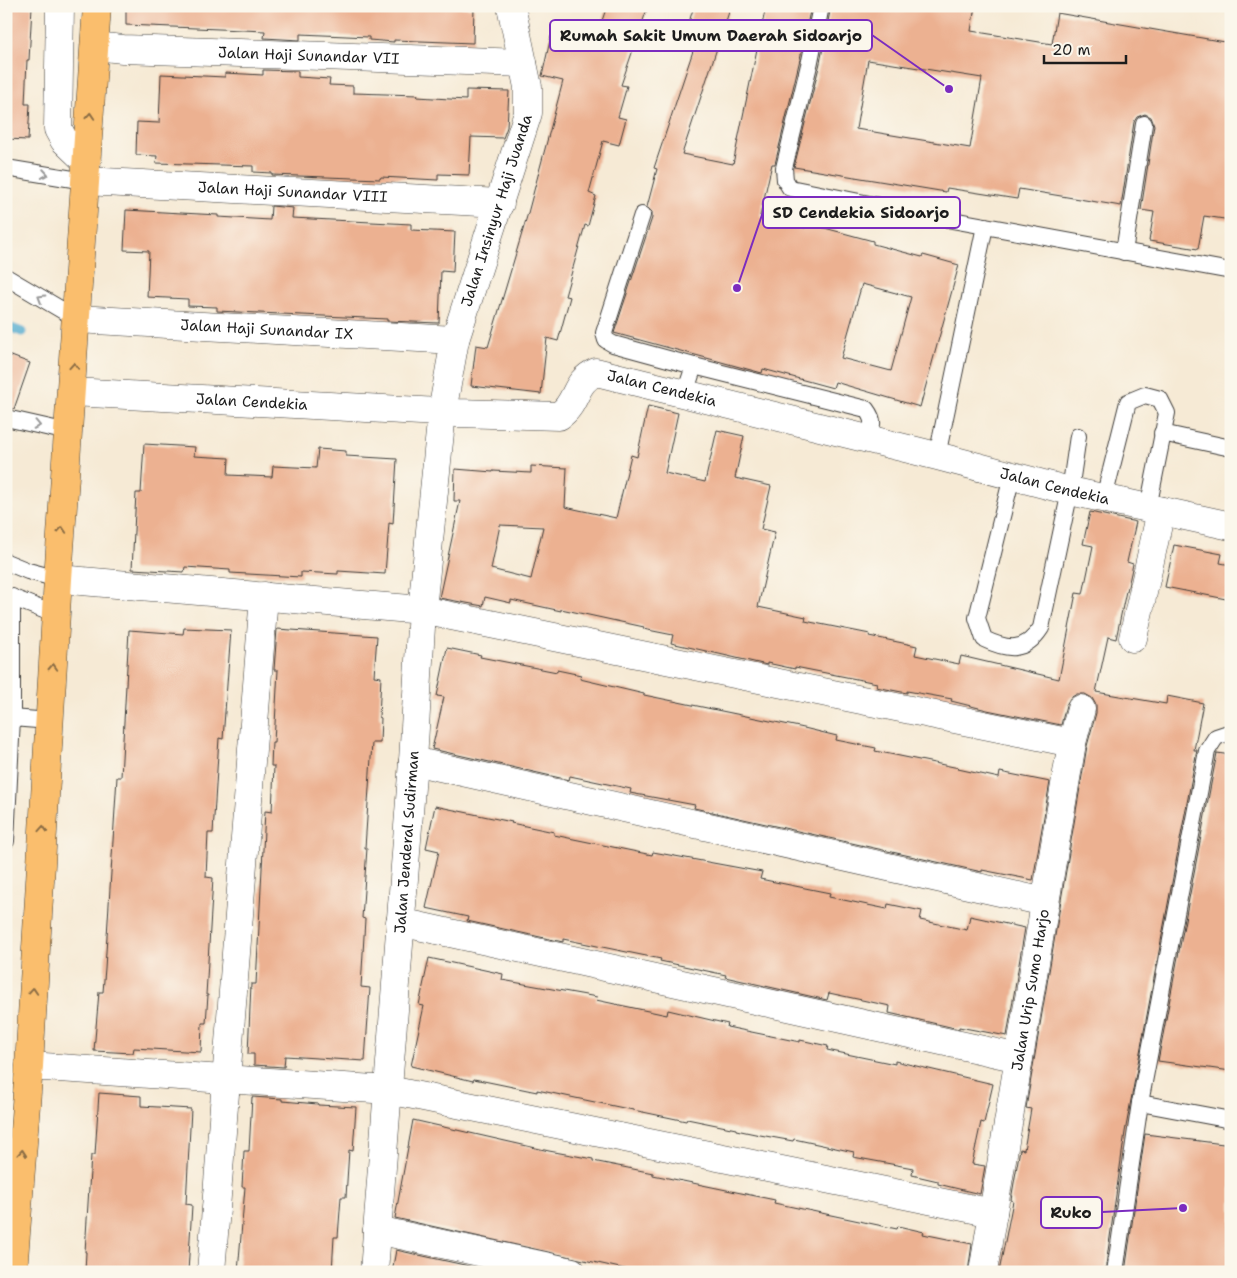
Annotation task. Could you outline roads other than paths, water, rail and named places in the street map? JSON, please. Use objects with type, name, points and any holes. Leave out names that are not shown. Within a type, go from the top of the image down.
[{"type":"highway","points":[[13,1272],[29,1066],[58,579],[97,6]]},
{"type":"street","points":[[60,6],[58,129],[86,171]]},
{"type":"street","name":"Jalan Insinyur Haji Juanda","points":[[444,402],[456,340],[528,113],[528,87],[511,6]]},
{"type":"street","name":"Jalan Haji Sunandar VII","points":[[95,46],[123,49],[523,63]]},
{"type":"street","name":"Jalan Haji Sunandar VIII","points":[[86,171],[500,203]]},
{"type":"street","name":"Jalan Haji Sunandar IX","points":[[77,319],[456,340]]},
{"type":"street","name":"Jalan Cendekia","points":[[72,392],[444,402],[559,416],[567,410],[581,383],[587,376],[596,372],[867,438],[1070,491],[1231,526]]},
{"type":"street","name":"Jalan Jenderal Sudirman","points":[[374,1272],[413,761],[422,610],[444,402]]},
{"type":"street","points":[[1133,638],[1154,510]]},
{"type":"street","points":[[58,579],[422,610],[1072,743]]},
{"type":"street","points":[[211,1272],[264,596]]},
{"type":"street","name":"Jalan Urip Sumo Harjo","points":[[983,1272],[1072,743],[1081,709]]},
{"type":"street","points":[[413,761],[1046,902]]},
{"type":"street","points":[[400,922],[1019,1058]]},
{"type":"street","points":[[29,1066],[389,1090],[993,1213]]},
{"type":"street","points":[[377,1230],[572,1272]]},
{"type":"lane","points":[[821,6],[810,61],[784,168],[785,180],[790,188],[914,214],[1231,271]]},
{"type":"lane","points":[[1124,252],[1144,124]]},
{"type":"lane","points":[[6,168],[86,171]]},
{"type":"lane","points":[[642,215],[604,333],[606,340],[613,344],[694,366],[866,409],[872,418],[872,426],[867,438]]},
{"type":"lane","points":[[937,456],[985,226]]},
{"type":"lane","points":[[6,277],[77,319]]},
{"type":"lane","points":[[685,393],[694,366]]},
{"type":"lane","points":[[1104,498],[1128,402],[1145,395],[1160,400],[1167,413],[1162,432],[1154,510]]},
{"type":"lane","points":[[6,418],[68,432]]},
{"type":"lane","points":[[1162,432],[1231,448]]},
{"type":"lane","points":[[1012,476],[977,618],[984,639],[1001,647],[1025,646],[1041,628],[1070,491],[1078,436]]},
{"type":"lane","points":[[6,562],[28,571],[58,579]]},
{"type":"lane","points":[[6,841],[12,718],[9,596],[56,615]]},
{"type":"lane","points":[[12,718],[50,721]]},
{"type":"lane","points":[[1115,1272],[1140,1103],[1207,751],[1216,737],[1231,732]]},
{"type":"lane","points":[[1140,1103],[1231,1120]]},
{"type":"waterway","points":[[6,326],[22,332]]},
{"type":"place","name":"Rumah Sakit Umum Daerah Sidoarjo","points":[[949,89]]},
{"type":"place","name":"SD Cendekia Sidoarjo","points":[[737,288]]},
{"type":"place","name":"Ruko","points":[[1183,1208]]}]
